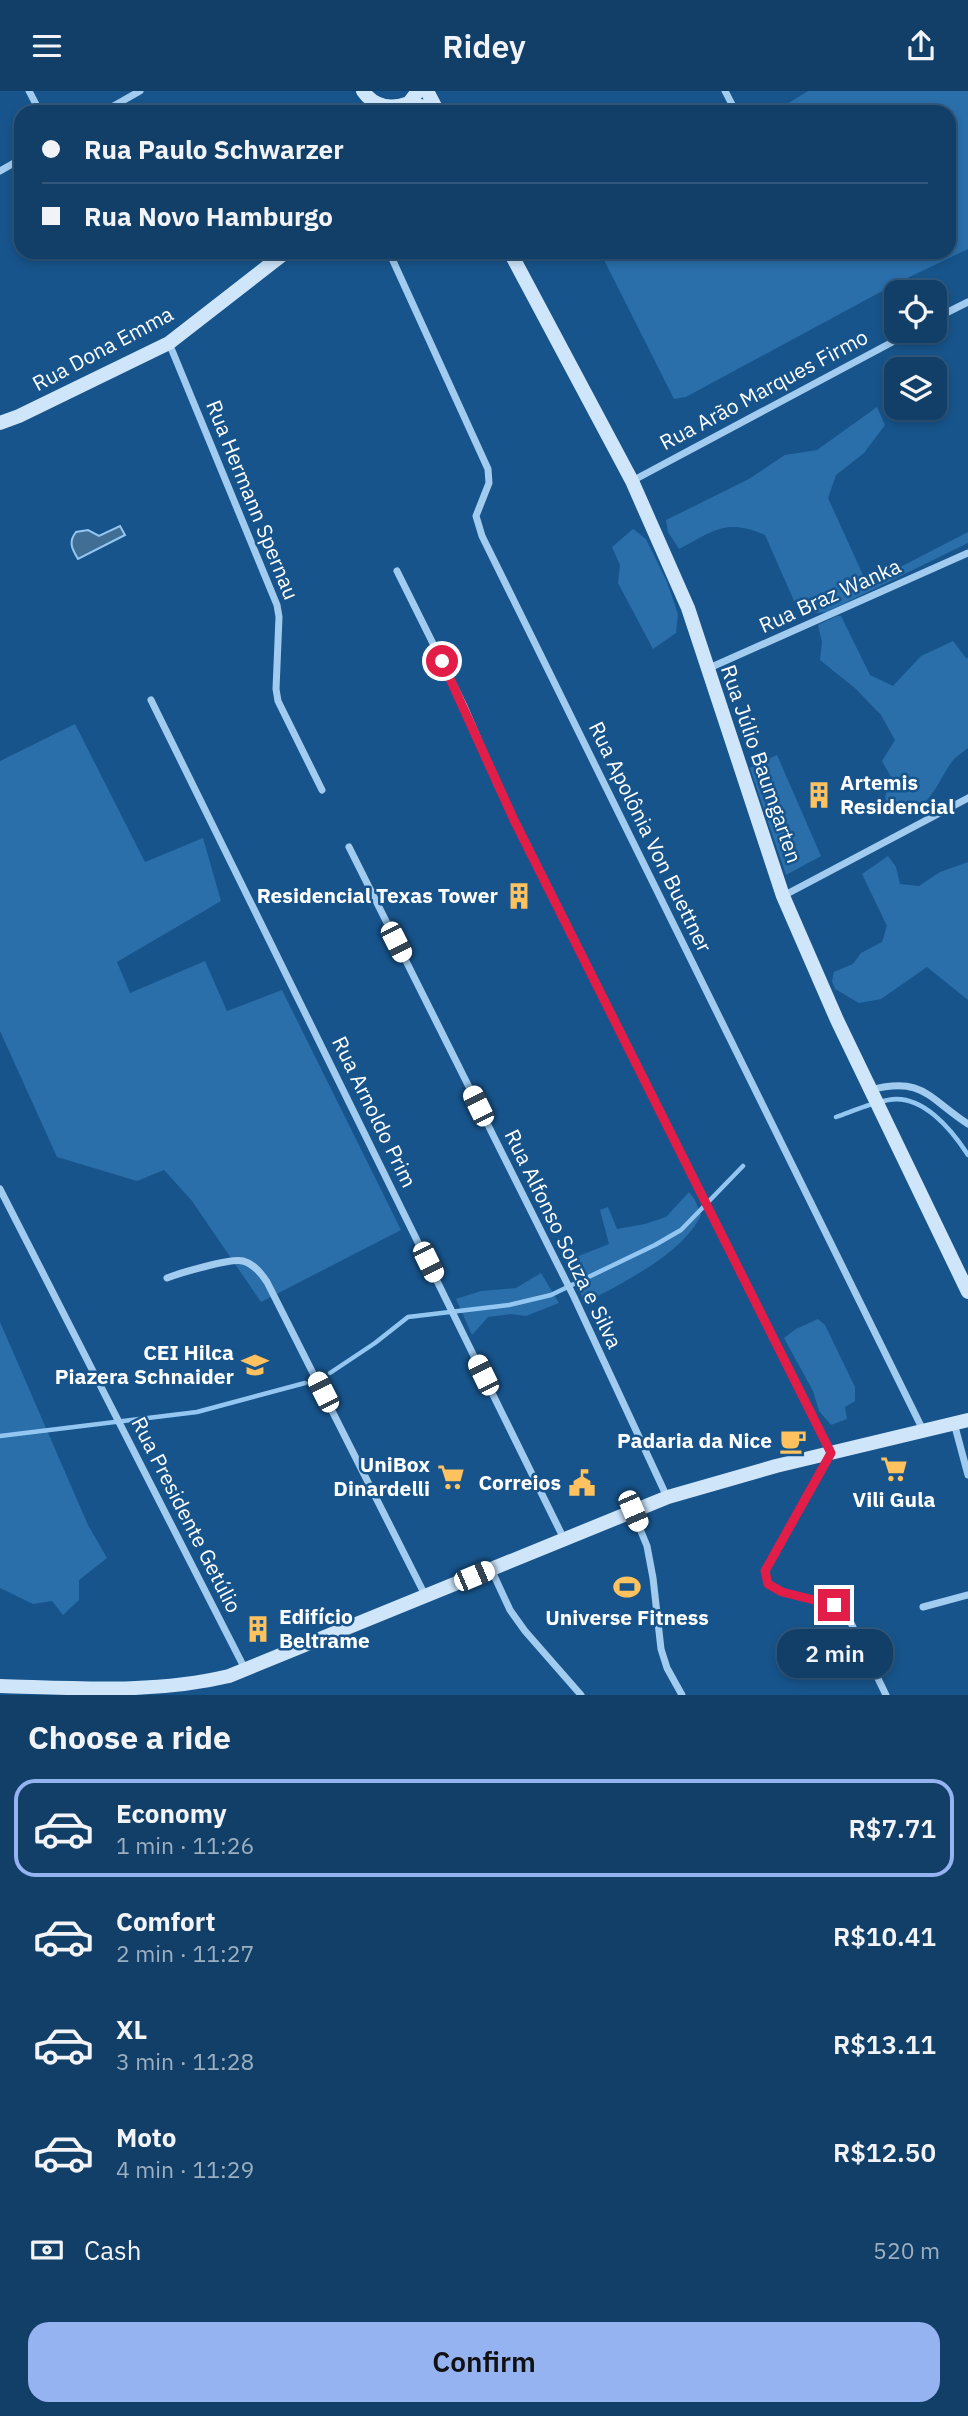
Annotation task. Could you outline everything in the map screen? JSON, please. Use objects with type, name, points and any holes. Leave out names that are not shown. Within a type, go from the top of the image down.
[{"type":"street","points":[[115,105],[140,91]]},
{"type":"street","points":[[362,91],[374,103],[403,103]]},
{"type":"street","name":"Rua Dona Emma","points":[[0,423],[169,343],[277,259]]},
{"type":"street","name":"Rua Apolônia Von Buettner","points":[[392,259],[488,469],[489,482],[476,516],[482,536],[923,1430]]},
{"type":"street","name":"Rua Júlio Baumgarten","points":[[514,259],[632,481],[688,608],[783,896],[837,1020],[968,1292]]},
{"type":"street","points":[[947,313],[968,302]]},
{"type":"street","name":"Rua Hermann Spernau","points":[[169,343],[277,605],[278,701],[321,790]]},
{"type":"street","name":"Rua Arão Marques Firmo","points":[[632,481],[891,343]]},
{"type":"street","name":"Rua Braz Wanka","points":[[707,669],[968,553]]},
{"type":"street","points":[[397,571],[464,706],[502,794],[831,1453]]},
{"type":"street","name":"Rua Arnoldo Prim","points":[[151,701],[564,1539]]},
{"type":"street","points":[[783,896],[968,798]]},
{"type":"street","name":"Rua Alfonso Souza e Silva","points":[[349,847],[573,1297],[668,1497]]},
{"type":"street","points":[[874,1098],[897,1084],[913,1086],[968,1124]]},
{"type":"street","name":"Rua Presidente Getúlio","points":[[0,1189],[246,1671]]},
{"type":"street","points":[[167,1278],[241,1260],[257,1268],[277,1301],[425,1595]]},
{"type":"street","points":[[0,1686],[157,1688],[201,1683],[246,1671],[668,1497],[756,1471],[961,1421],[968,1475]]},
{"type":"street","points":[[831,1453],[765,1571],[768,1584],[782,1592],[834,1605],[851,1623],[886,1695]]},
{"type":"street","points":[[633,1511],[647,1546],[661,1649],[667,1668],[682,1695]]},
{"type":"street","points":[[491,1569],[510,1610],[581,1695]]},
{"type":"street","points":[[923,1607],[968,1595]]},
{"type":"shaded area","points":[[808,91],[968,91],[968,249],[956,255],[956,105],[785,105]]},
{"type":"shaded area","points":[[604,259],[947,259],[903,280],[884,280],[884,290],[686,397],[674,399]]},
{"type":"shaded area","points":[[877,407],[885,425],[864,453],[836,475],[828,498],[863,575],[881,577],[968,532],[968,543],[827,612],[815,613],[795,603],[765,535],[740,527],[729,527],[711,532],[679,549],[668,532],[666,520],[749,479],[785,455],[817,450]]},
{"type":"shaded area","points":[[120,526],[125,535],[78,559],[72,545],[76,532],[88,530],[99,536]]},
{"type":"shaded area","points":[[633,529],[646,539],[667,582],[678,614],[676,633],[653,649],[618,583],[620,565],[612,547]]},
{"type":"shaded area","points":[[841,616],[870,675],[893,686],[921,656],[953,641],[968,658],[968,748],[953,761],[927,800],[912,811],[902,813],[890,810],[885,797],[891,777],[882,761],[895,740],[881,715],[856,689],[820,660],[822,642],[818,625]]},
{"type":"shaded area","points":[[75,724],[145,862],[203,838],[221,901],[117,962],[130,993],[205,961],[227,1011],[282,990],[401,1230],[261,1302],[192,1201],[164,1170],[137,1181],[57,1157],[0,1031],[0,761]]},
{"type":"shaded area","points":[[777,755],[821,856],[786,875],[750,768]]},
{"type":"shaded area","points":[[888,856],[896,867],[900,884],[919,886],[940,872],[968,862],[968,1000],[927,967],[881,999],[859,1003],[835,989],[832,981],[834,972],[853,964],[861,953],[882,942],[887,926],[862,874]]},
{"type":"shaded area","points":[[689,1192],[701,1215],[680,1242],[650,1266],[585,1303],[566,1261],[609,1244],[600,1210],[608,1207],[617,1229],[645,1224],[666,1217]]},
{"type":"shaded area","points":[[541,1273],[559,1303],[526,1316],[511,1314],[488,1317],[472,1335],[456,1299],[481,1291],[516,1288]]},
{"type":"shaded area","points":[[818,1319],[825,1325],[855,1387],[855,1401],[845,1407],[847,1419],[831,1425],[819,1411],[813,1391],[784,1338]]},
{"type":"shaded area","points":[[0,1322],[88,1525],[107,1558],[79,1580],[79,1600],[63,1615],[52,1601],[33,1604],[0,1588]]},
{"type":"waterway","points":[[836,1117],[888,1100],[913,1102],[935,1115],[968,1155]]},
{"type":"waterway","points":[[330,1373],[408,1317],[509,1305],[551,1295],[655,1245],[681,1230],[743,1166]]},
{"type":"waterway","points":[[0,1436],[197,1412],[305,1383]]},
{"type":"place","name":"Artemis Residencial","points":[[819,795]]},
{"type":"place","name":"Residencial Texas Tower","points":[[519,896]]},
{"type":"place","name":"CEI Hilca Piazera Schnaider","points":[[255,1365]]},
{"type":"place","name":"Padaria da Nice","points":[[793,1441]]},
{"type":"place","name":"Vili Gula","points":[[894,1469]]},
{"type":"place","name":"UniBox Dinardelli","points":[[451,1477]]},
{"type":"place","name":"Correios","points":[[582,1483]]},
{"type":"place","name":"Universe Fitness","points":[[627,1587]]},
{"type":"place","name":"Edifício Beltrame","points":[[258,1629]]},
{"type":"route","points":[[442,661],[514,820],[831,1453],[765,1571],[768,1584],[782,1592],[834,1605]]}]
